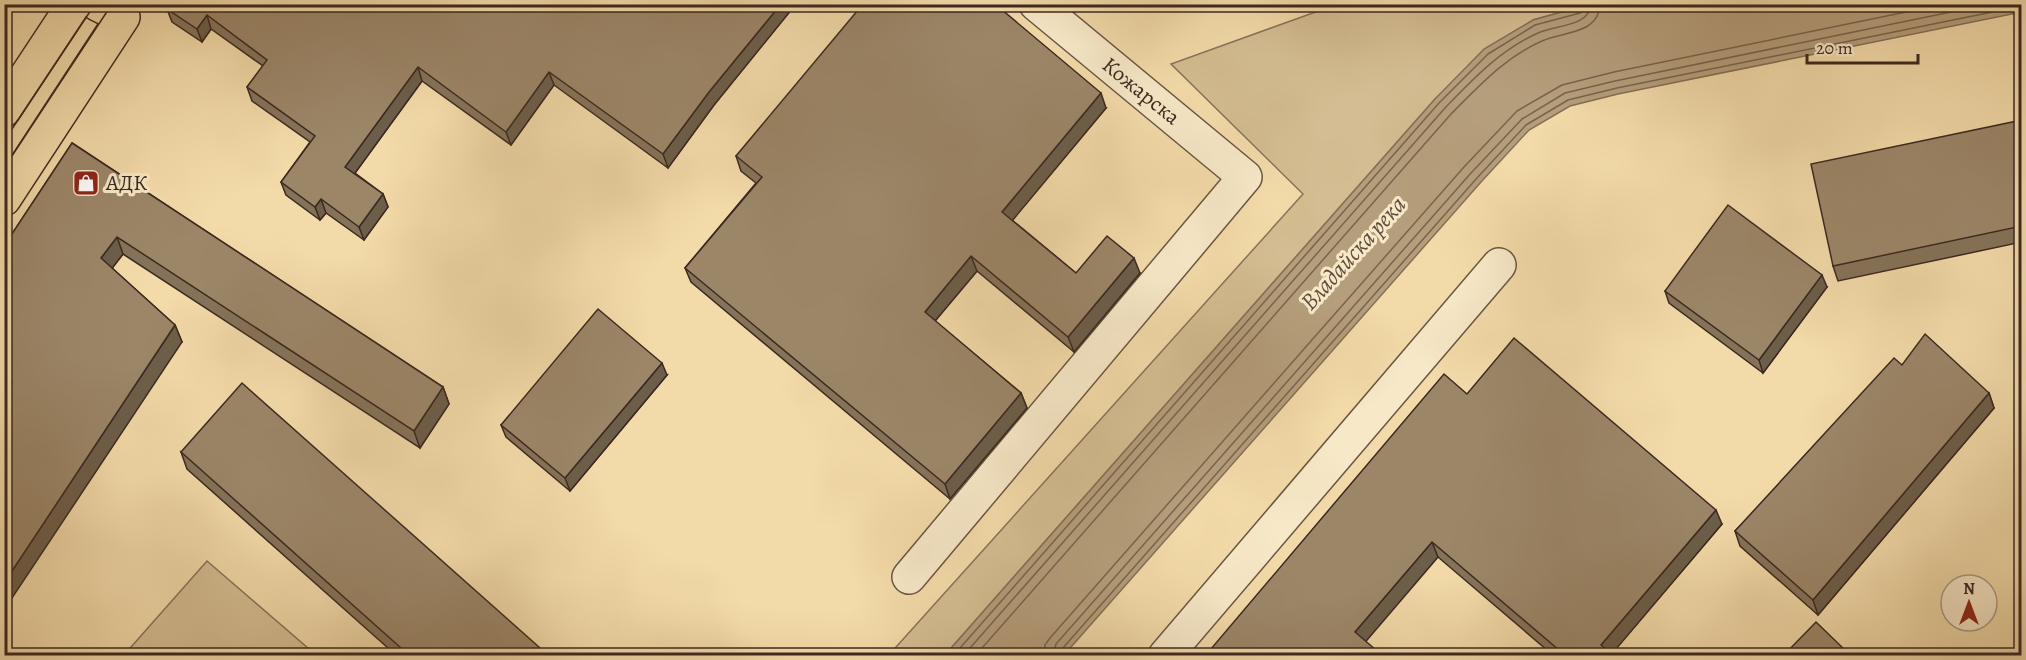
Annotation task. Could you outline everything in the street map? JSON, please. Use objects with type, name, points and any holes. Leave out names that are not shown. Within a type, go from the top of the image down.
[{"type":"main road","points":[[4,110],[74,4]]},
{"type":"main road","points":[[4,199],[117,9]]},
{"type":"street","name":"Кожарска","points":[[909,577],[1245,177],[1036,4]]},
{"type":"street","points":[[1165,656],[1499,265]]},
{"type":"shaded area","points":[[1335,5],[1587,5],[1533,20],[1435,99],[945,655],[888,656],[1303,194],[1171,64]]},
{"type":"shaded area","points":[[207,561],[316,655],[124,655]]},
{"type":"water","name":"Владайска река","points":[[2021,4],[2022,12],[1618,94],[1570,106],[1529,130],[1064,655],[945,655],[1435,99],[1484,49],[1533,20],[1587,5]]},
{"type":"building","points":[[170,4],[781,4],[709,92],[663,154],[549,72],[506,132],[418,67],[345,167],[383,194],[359,227],[321,199],[315,207],[281,182],[315,136],[247,87],[267,60],[207,15],[197,29],[167,9]]},
{"type":"building","points":[[863,4],[995,4],[1101,93],[1002,212],[1076,273],[1107,236],[1134,258],[1068,337],[971,256],[925,312],[1021,393],[945,484],[685,268],[762,177],[736,156]]},
{"type":"building","points":[[2022,120],[2022,226],[1833,266],[1811,164]]},
{"type":"building","points":[[72,143],[443,387],[414,431],[117,237],[101,258],[175,325],[4,583],[4,396],[12,383],[4,378],[4,246]]},
{"type":"building","points":[[1728,205],[1822,275],[1759,360],[1665,291]]},
{"type":"building","points":[[598,309],[662,363],[565,478],[501,425]]},
{"type":"building","points":[[1925,334],[1989,393],[1813,600],[1735,531],[1894,358],[1902,365]]},
{"type":"building","points":[[1514,338],[1716,510],[1601,645],[1613,656],[1566,656],[1432,542],[1355,632],[1383,656],[1205,656],[1444,374],[1467,394]]},
{"type":"building","points":[[242,383],[549,656],[410,656],[181,452]]},
{"type":"building","points":[[1816,622],[1845,650],[1840,656],[1783,656]]},
{"type":"tram line","points":[[4,141],[95,4]]},
{"type":"tram line","points":[[4,168],[112,4]]},
{"type":"place","name":"АДК","points":[[86,183]]}]
